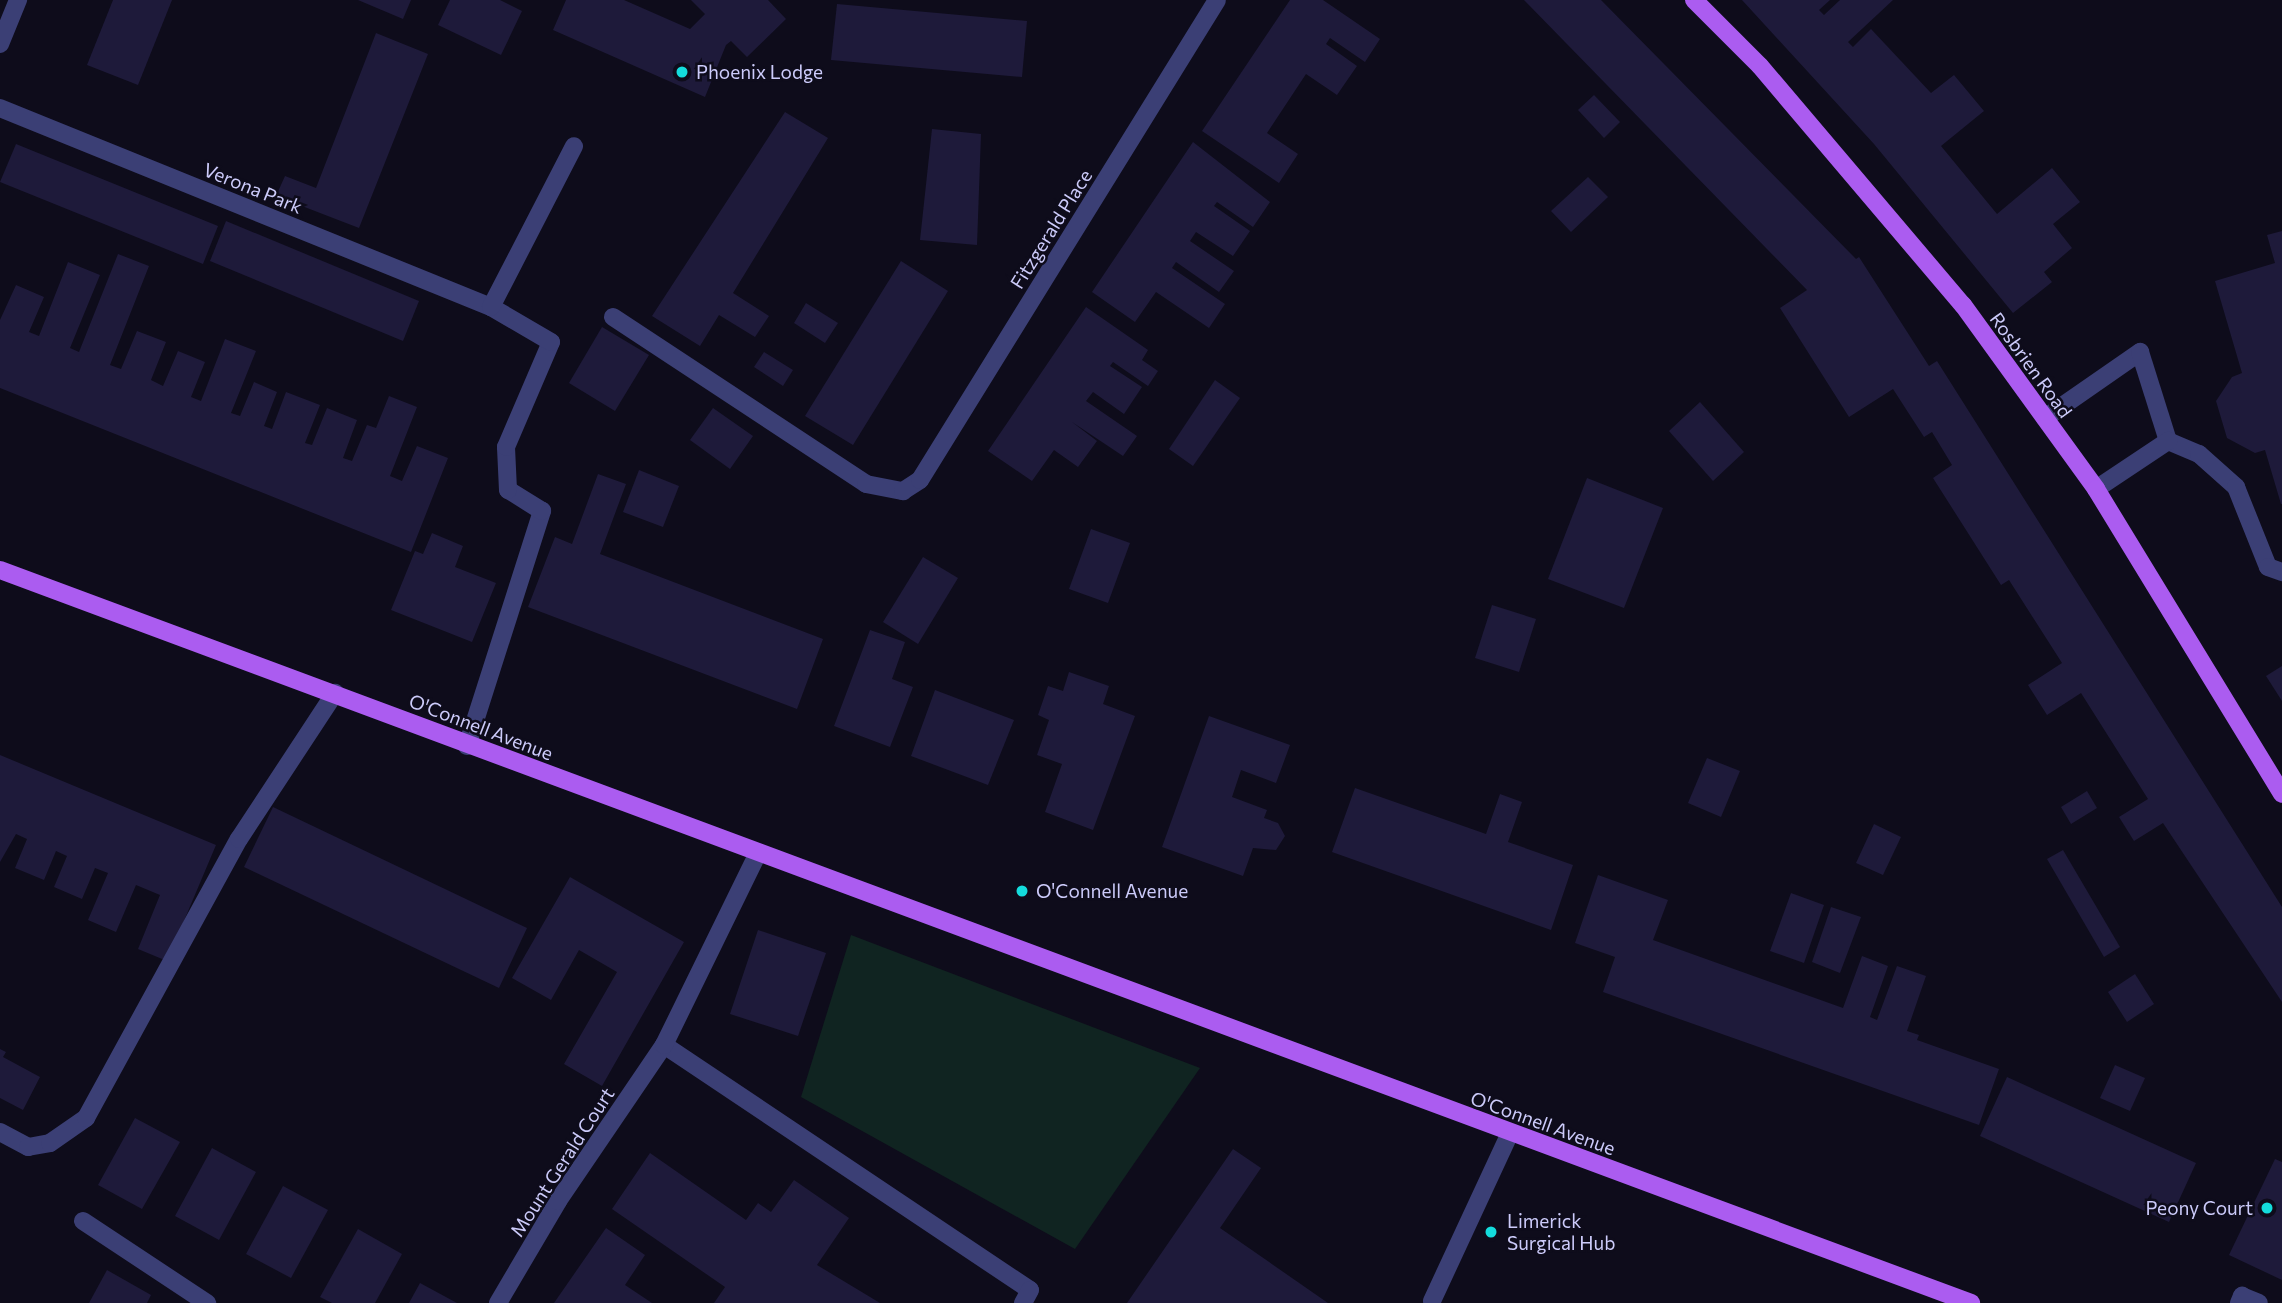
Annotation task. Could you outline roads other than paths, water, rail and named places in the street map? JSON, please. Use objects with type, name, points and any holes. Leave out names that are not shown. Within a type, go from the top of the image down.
[{"type":"main road","name":"Rosbrien Road","points":[[1694,0],[1760,66],[1898,222],[2045,418],[2096,489],[2282,794]]},
{"type":"main road","name":"O'Connell Avenue","points":[[0,570],[335,693],[467,746],[1971,1303]]},
{"type":"street","points":[[0,44],[18,0]]},
{"type":"street","name":"Fitzgerald Place","points":[[613,317],[866,484],[895,493],[920,480],[1217,0]]},
{"type":"street","name":"Verona Park","points":[[0,108],[491,307],[551,342],[506,447],[508,490],[542,511],[467,746]]},
{"type":"street","points":[[491,307],[574,146]]},
{"type":"street","points":[[2045,418],[2140,352],[2168,441],[2199,454],[2236,487],[2268,567],[2282,572]]},
{"type":"street","points":[[2096,489],[2168,441]]},
{"type":"street","points":[[0,1132],[28,1147],[50,1143],[86,1118],[239,839],[335,693]]},
{"type":"street","name":"Mount Gerald Court","points":[[498,1303],[558,1201],[664,1045],[758,853]]},
{"type":"street","points":[[664,1045],[1030,1290],[1023,1303]]},
{"type":"street","points":[[1432,1301],[1510,1133]]},
{"type":"street","points":[[83,1221],[207,1303]]},
{"type":"street","points":[[2239,1303],[2242,1296],[2259,1303]]},
{"type":"place","name":"Phoenix Lodge","points":[[682,72]]},
{"type":"place","name":"O'Connell Avenue","points":[[1022,891]]},
{"type":"place","name":"Peony Court","points":[[2267,1208]]},
{"type":"place","name":"Limerick Surgical Hub","points":[[1491,1232]]}]
